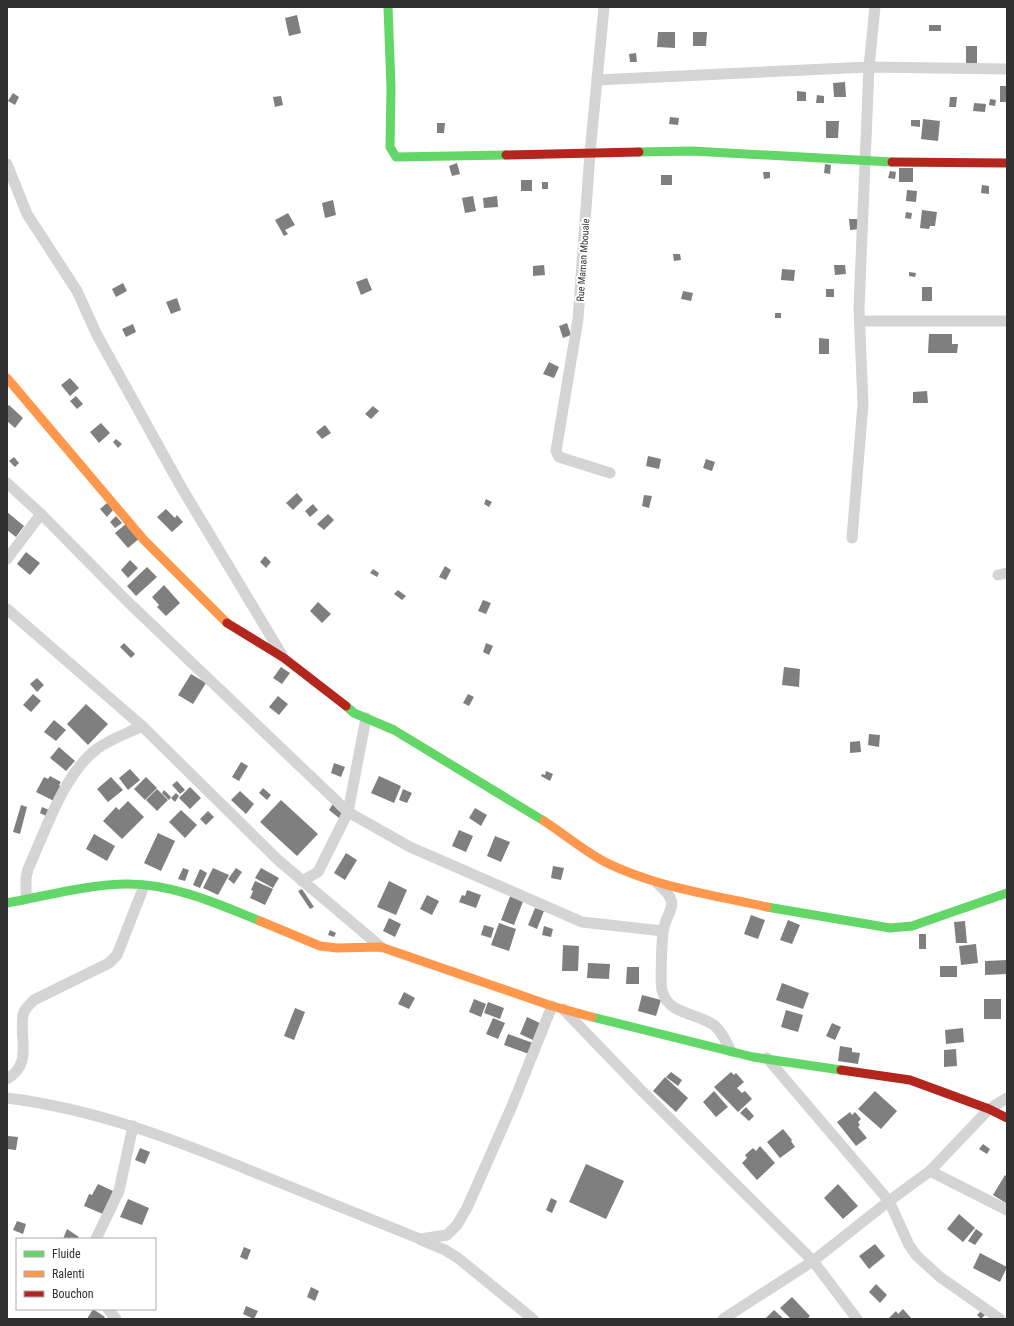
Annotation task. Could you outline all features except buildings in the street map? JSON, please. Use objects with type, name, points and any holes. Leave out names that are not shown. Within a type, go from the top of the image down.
[{"type":"street","points":[[388,7],[391,88],[390,147],[396,157],[692,151],[865,162],[1007,163]]},
{"type":"street","name":"Rue Maman Mbouale","points":[[604,7],[590,153],[578,319],[556,451],[559,457],[610,473]]},
{"type":"street","points":[[852,538],[862,404],[859,308],[868,67],[875,7]]},
{"type":"street","points":[[597,80],[868,67],[1007,69]]},
{"type":"street","points":[[7,164],[27,214],[77,290],[97,335],[180,485],[284,658]]},
{"type":"street","points":[[860,322],[1004,321]]},
{"type":"street","points":[[7,378],[144,540],[226,623],[284,658],[354,714],[400,733],[544,821],[603,861],[653,880],[775,909],[890,928],[912,926],[1007,893]]},
{"type":"street","points":[[7,483],[41,514],[128,602],[348,812],[410,847],[575,920],[664,931]]},
{"type":"street","points":[[7,559],[41,514]]},
{"type":"street","points":[[7,609],[142,726],[278,860],[382,947]]},
{"type":"street","points":[[302,881],[318,872],[348,812],[366,718]]},
{"type":"street","points":[[26,898],[26,878],[28,869],[75,771],[99,747],[142,726]]},
{"type":"street","points":[[653,880],[669,894],[672,908],[664,931],[661,989],[666,999],[675,1009],[714,1025],[722,1033],[731,1051]]},
{"type":"street","points":[[7,903],[26,898],[107,885],[164,888],[197,897],[320,946],[338,948],[382,947],[557,1007],[731,1051],[898,1078],[989,1109],[1007,1118]]},
{"type":"street","points":[[7,1079],[15,1074],[21,1064],[23,1053],[23,1014],[34,1000],[109,963],[117,955],[144,886]]},
{"type":"street","points":[[420,1240],[447,1235],[457,1225],[467,1208],[557,1007]]},
{"type":"street","points":[[557,1007],[813,1261],[857,1319]]},
{"type":"street","points":[[767,1058],[889,1201],[909,1245],[917,1256],[940,1277],[1000,1319]]},
{"type":"street","points":[[7,1098],[62,1108],[134,1126],[216,1156],[445,1250],[458,1258],[533,1319]]},
{"type":"street","points":[[723,1319],[813,1261],[889,1201],[930,1171],[989,1109],[1007,1098]]},
{"type":"street","points":[[96,1238],[119,1191],[134,1126]]},
{"type":"street","points":[[930,1171],[1007,1210]]},
{"type":"street","points":[[109,1310],[116,1319]]},
{"type":"traffic: fast","points":[[388,7],[391,88],[390,147],[396,157],[506,155]]},
{"type":"traffic: fast","points":[[639,152],[692,151],[892,162]]},
{"type":"traffic: fast","points":[[346,706],[354,713],[394,730],[544,821]]},
{"type":"traffic: fast","points":[[7,903],[98,886],[128,884],[145,885],[162,887],[196,896],[260,921]]},
{"type":"traffic: fast","points":[[767,907],[890,928],[912,926],[1007,893]]},
{"type":"traffic: fast","points":[[592,1017],[753,1057],[841,1070]]},
{"type":"traffic: slow","points":[[7,378],[144,540],[227,623]]},
{"type":"traffic: slow","points":[[544,821],[597,858],[624,871],[664,884],[767,907]]},
{"type":"traffic: slow","points":[[260,921],[320,946],[337,948],[381,947],[552,1006],[592,1017]]},
{"type":"traffic: jam","points":[[506,155],[639,152]]},
{"type":"traffic: jam","points":[[892,162],[1007,163]]},
{"type":"traffic: jam","points":[[227,623],[284,658],[346,706]]},
{"type":"traffic: jam","points":[[841,1070],[910,1080],[989,1109],[1007,1118]]}]
